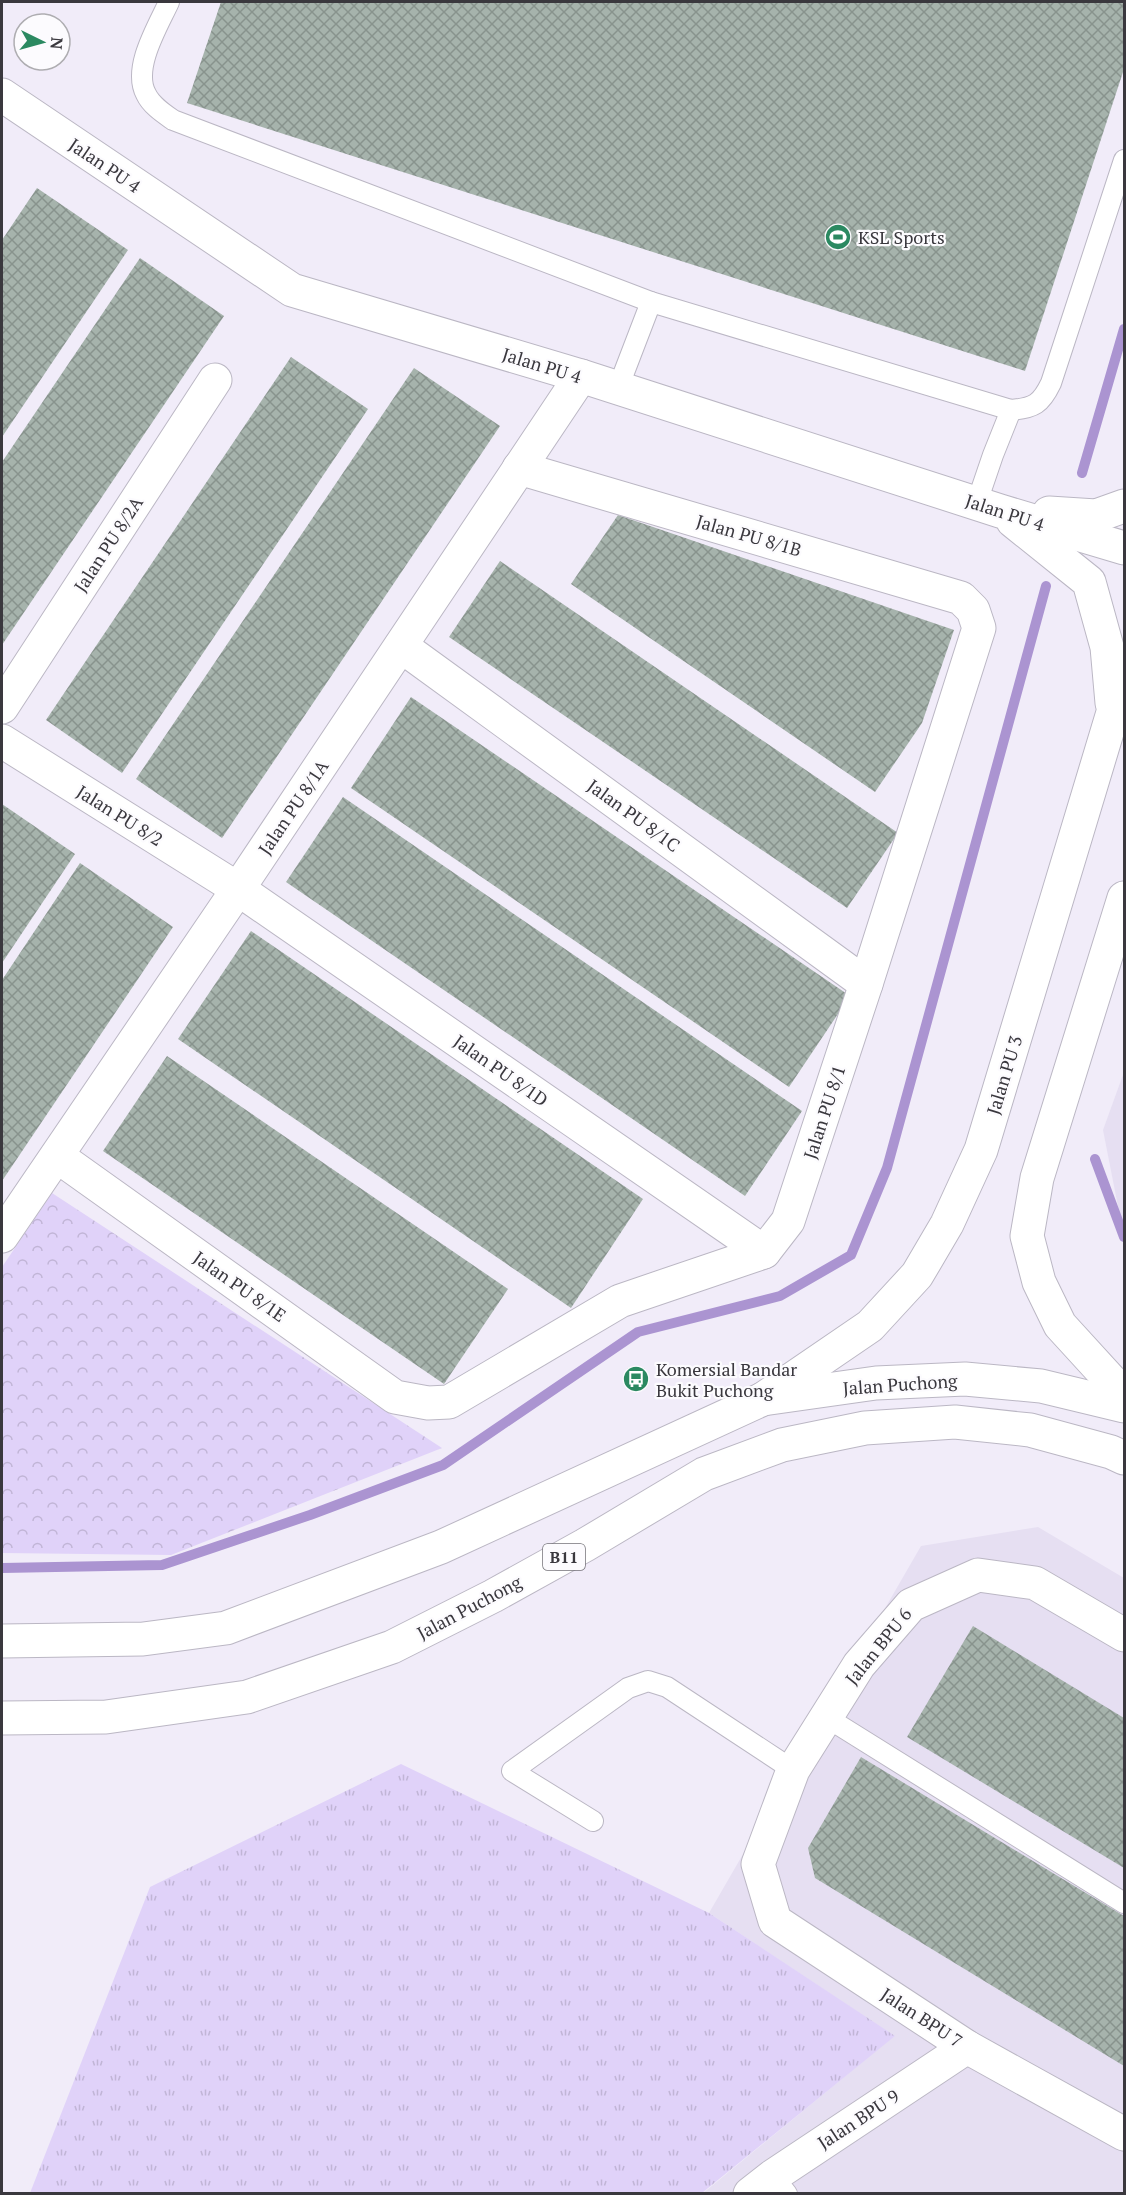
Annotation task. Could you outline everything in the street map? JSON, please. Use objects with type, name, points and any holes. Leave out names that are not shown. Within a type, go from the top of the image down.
[{"type":"street","name":"Jalan PU 4","points":[[2,95],[292,290],[581,376],[988,507],[1125,548]]},
{"type":"street","name":"Jalan PU 8/1A","points":[[2,1236],[238,889],[581,376]]},
{"type":"street","name":"Jalan PU 8/2A","points":[[2,707],[215,380]]},
{"type":"street","name":"Jalan PU 8/1B","points":[[519,468],[961,598],[974,610]]},
{"type":"street","points":[[988,507],[1096,516],[1125,506]]},
{"type":"street","points":[[988,507],[1089,582],[1107,647],[1113,713]]},
{"type":"street","name":"Jalan PU 8/1","points":[[764,1252],[788,1221],[866,984],[979,628],[974,610]]},
{"type":"street","name":"Jalan PU 8/1C","points":[[401,646],[866,984]]},
{"type":"street","name":"Jalan PU 3","points":[[763,1399],[870,1326],[916,1275],[947,1224],[981,1150],[1125,676]]},
{"type":"street","name":"Jalan PU 8/2","points":[[2,741],[238,889]]},
{"type":"street","name":"Jalan PU 8/1D","points":[[238,889],[764,1252]]},
{"type":"street","points":[[1125,898],[1037,1178],[1027,1236],[1039,1282],[1060,1325],[1125,1395]]},
{"type":"street","name":"Jalan PU 8/1E","points":[[57,1156],[395,1397],[428,1403],[450,1402],[620,1301],[764,1252]]},
{"type":"street","name":"Jalan Puchong","points":[[2,1641],[143,1639],[226,1628],[441,1547],[763,1399],[876,1383],[964,1379],[1041,1386],[1125,1406]]},
{"type":"street","name":"Jalan Puchong","points":[[2,1718],[106,1717],[247,1697],[392,1647],[575,1551],[704,1474],[782,1445],[865,1428],[954,1422],[1029,1430],[1111,1452],[1125,1458]]},
{"type":"street","name":"Jalan BPU 6","points":[[758,1864],[793,1770],[859,1665],[911,1605],[978,1575],[1035,1583],[1125,1635]]},
{"type":"street","points":[[2,1729],[106,1717]]},
{"type":"street","name":"Jalan BPU 7","points":[[758,1864],[775,1921],[968,2047],[1125,2134]]},
{"type":"street","name":"Jalan BPU 9","points":[[770,2188],[968,2047]]},
{"type":"lane","points":[[169,2],[146,54],[142,73],[145,94],[158,109],[173,120],[651,302],[1011,410],[1030,409],[1044,397],[1051,383],[1125,160]]},
{"type":"lane","points":[[618,388],[651,302]]},
{"type":"lane","points":[[988,507],[993,455],[1011,410]]},
{"type":"lane","points":[[593,1821],[512,1771],[628,1688],[648,1681],[667,1687],[793,1770]]},
{"type":"lane","points":[[826,1716],[1125,1903]]},
{"type":"shaded area","points":[[1124,1072],[1124,1237],[1103,1130]]},
{"type":"shaded area","points":[[1038,1527],[1124,1578],[1124,2193],[702,2194],[894,2036],[709,1913],[921,1546]]},
{"type":"green space","points":[[52,1193],[442,1448],[171,1555],[2,1553],[2,1267]]},
{"type":"green space","points":[[401,1764],[709,1913],[895,2036],[702,2193],[30,2193],[150,1887]]},
{"type":"building","name":"KSL Sports","points":[[221,2],[1124,2],[1124,69],[1025,371],[187,103]]},
{"type":"building","points":[[37,188],[128,250],[2,437],[2,240]]},
{"type":"building","points":[[140,258],[224,316],[2,645],[2,462]]},
{"type":"building","points":[[291,357],[368,409],[122,773],[46,720]]},
{"type":"building","points":[[414,368],[500,426],[222,838],[136,779]]},
{"type":"building","points":[[618,515],[954,630],[922,723],[875,792],[571,584]]},
{"type":"building","points":[[500,561],[898,833],[847,908],[449,637]]},
{"type":"building","points":[[411,697],[850,996],[789,1087],[351,788]]},
{"type":"building","points":[[343,797],[802,1111],[745,1196],[286,882]]},
{"type":"building","points":[[2,804],[75,854],[2,963]]},
{"type":"building","points":[[80,863],[173,927],[2,1181],[2,980]]},
{"type":"building","points":[[251,931],[643,1199],[571,1308],[178,1039]]},
{"type":"building","points":[[167,1056],[508,1289],[444,1384],[103,1151]]},
{"type":"building","points":[[973,1626],[1124,1718],[1124,1868],[907,1737]]},
{"type":"building","points":[[861,1757],[1124,1916],[1124,2066],[815,1878],[808,1848]]},
{"type":"waterway","points":[[1082,473],[1124,329]]},
{"type":"waterway","points":[[2,1568],[162,1565],[310,1515],[443,1465],[638,1332],[780,1296],[851,1255],[887,1168],[1046,586]]},
{"type":"waterway","points":[[1095,1159],[1124,1237]]},
{"type":"place","name":"KSL Sports","points":[[838,237]]},
{"type":"place","name":"Komersial Bandar Bukit Puchong","points":[[636,1379]]}]
